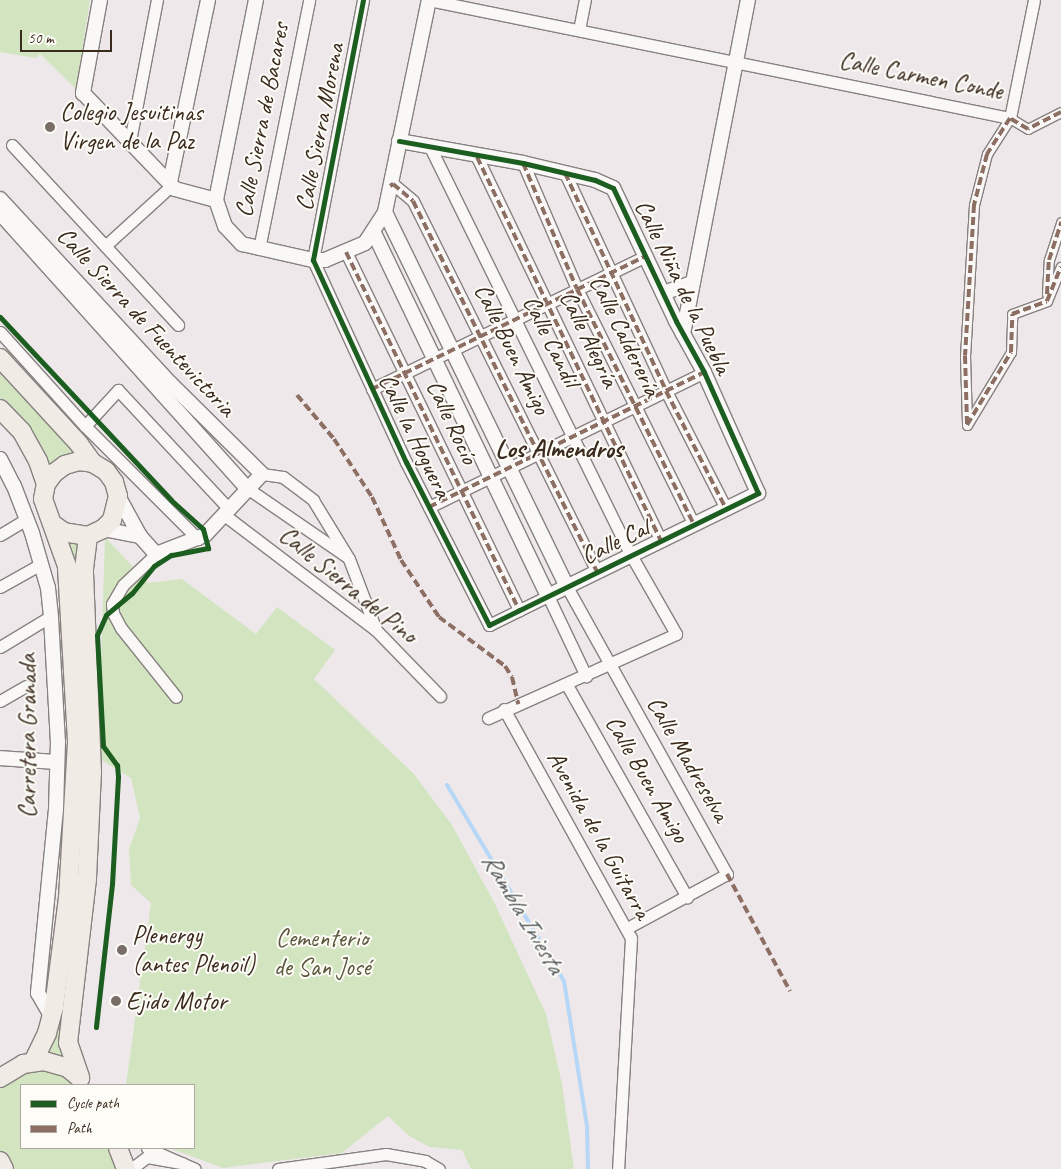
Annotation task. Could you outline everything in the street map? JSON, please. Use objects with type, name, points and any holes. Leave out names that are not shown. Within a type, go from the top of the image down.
[{"type":"main road","points":[[0,358],[79,444],[93,463]]},
{"type":"main road","name":"Carretera Granada","points":[[0,409],[22,432],[38,461],[46,484],[43,498],[46,513],[54,525],[64,550],[68,572],[77,741],[68,898],[52,1017],[33,1062]]},
{"type":"main road","points":[[46,484],[54,472],[65,464],[79,461],[93,463],[106,470],[114,482],[118,496],[115,514],[96,532],[84,570],[92,772],[86,887],[68,1043],[83,1081]]},
{"type":"main road","points":[[54,525],[76,536],[96,532]]},
{"type":"main road","points":[[0,1078],[11,1069],[33,1062],[55,1063],[83,1081]]},
{"type":"main road","points":[[118,1149],[126,1169]]},
{"type":"main road","points":[[0,1161],[4,1169]]},
{"type":"street","points":[[100,0],[83,93],[171,184],[216,200]]},
{"type":"street","points":[[130,141],[157,0]]},
{"type":"street","points":[[105,246],[171,184],[208,0]]},
{"type":"street","points":[[256,0],[216,200],[225,226],[242,244],[313,260],[346,252],[365,243],[374,233],[385,212],[429,0]]},
{"type":"street","name":"Calle Sierra de Bacares","points":[[260,249],[309,0]]},
{"type":"street","name":"Calle Sierra Morena","points":[[313,260],[363,0]]},
{"type":"street","name":"Calle Carmen Conde","points":[[429,0],[1010,118],[1034,0]]},
{"type":"street","points":[[579,30],[584,0]]},
{"type":"street","points":[[683,334],[748,0]]},
{"type":"street","points":[[1061,112],[1028,129],[1010,118],[986,154],[974,204],[965,356],[968,425],[1011,352],[1012,314],[1047,302],[1061,267]]},
{"type":"street","name":"Calle Niña de la Puebla","points":[[399,141],[477,157],[524,163],[595,180],[613,188],[683,334],[704,372],[758,493]]},
{"type":"street","points":[[12,144],[178,325]]},
{"type":"street","name":"Calle Candil","points":[[430,147],[631,555],[676,634],[609,665]]},
{"type":"street","name":"Calle Alegría","points":[[477,157],[661,541]]},
{"type":"street","name":"Calle Calderería","points":[[524,163],[577,289],[694,525]]},
{"type":"street","points":[[565,173],[666,391],[726,509]]},
{"type":"street","name":"Calle Buen Amigo","points":[[390,186],[393,184],[413,201],[539,453],[596,572]]},
{"type":"street","name":"Calle Sierra de Fuentevictoria","points":[[0,199],[170,383],[262,474]]},
{"type":"street","points":[[385,212],[511,466],[567,586]]},
{"type":"street","points":[[0,213],[247,488],[349,559]]},
{"type":"street","points":[[1047,302],[1049,260],[1061,222]]},
{"type":"street","points":[[374,233],[489,477],[586,676]]},
{"type":"street","name":"Calle Rocío","points":[[346,252],[460,492],[519,610]]},
{"type":"street","points":[[372,389],[646,256]]},
{"type":"street","name":"Calle la Hoguera","points":[[313,260],[372,389],[489,625]]},
{"type":"street","points":[[663,293],[692,283]]},
{"type":"street","points":[[0,332],[86,426],[198,539]]},
{"type":"street","points":[[429,507],[704,372]]},
{"type":"street","name":"Calle Sierra del Pino","points":[[86,426],[118,390],[226,511],[376,630],[440,696]]},
{"type":"street","name":"Carretera Granada","points":[[0,459],[27,519],[41,564],[51,616],[56,810],[38,993],[52,1017]]},
{"type":"street","points":[[176,696],[121,628],[113,613],[112,604],[123,585],[156,554],[205,536],[247,488],[262,474],[283,477],[313,500],[349,559],[376,630]]},
{"type":"street","name":"Calle Cal","points":[[489,625],[758,493]]},
{"type":"street","points":[[118,496],[140,536],[156,554]]},
{"type":"street","points":[[0,535],[27,519]]},
{"type":"street","points":[[96,532],[140,536]]},
{"type":"street","points":[[0,587],[41,564]]},
{"type":"street","name":"Calle Madreselva","points":[[567,586],[609,665],[727,874],[687,896]]},
{"type":"street","points":[[0,647],[51,616]]},
{"type":"street","points":[[488,718],[504,709],[567,685],[609,665]]},
{"type":"street","name":"Calle Buen Amigo","points":[[567,685],[687,896]]},
{"type":"street","points":[[0,701],[26,686]]},
{"type":"street","name":"Avenida de la Guitarra","points":[[504,709],[631,938],[618,1169]]},
{"type":"street","points":[[0,758],[56,762]]},
{"type":"street","points":[[627,928],[687,896]]},
{"type":"street","points":[[149,1149],[195,1169]]},
{"type":"street","points":[[278,1169],[386,1154],[425,1161],[439,1169]]},
{"type":"street","points":[[131,1169],[146,1157],[182,1163]]},
{"type":"street","points":[[409,1158],[420,1169]]},
{"type":"green space","points":[[0,0],[90,0],[76,89],[40,54],[36,58],[0,52]]},
{"type":"green space","points":[[0,366],[79,453],[60,456],[47,467],[40,444],[0,398]]},
{"type":"green space","points":[[88,536],[91,700],[72,1004],[80,1077],[85,1084],[20,1084],[20,1149],[118,1149],[126,1169],[4,1169],[0,1161],[0,1078],[23,1064],[47,1033],[72,833],[61,542]]},
{"type":"green space","name":"Cementerio de San José","points":[[105,537],[148,583],[182,579],[256,634],[277,607],[335,650],[314,679],[413,773],[452,825],[494,902],[546,1014],[562,1084],[574,1169],[471,1169],[462,1150],[430,1147],[409,1136],[388,1116],[342,1153],[223,1168],[172,1149],[195,1149],[195,1084],[126,1084],[151,903],[131,885],[129,849],[140,818],[131,778],[98,758]]},
{"type":"waterway","name":"Rambla Iniesta","points":[[447,785],[564,981],[587,1127],[588,1169]]},
{"type":"marked path","points":[[1061,112],[1028,129],[1010,118],[987,154],[974,205],[965,356],[967,425],[1011,352],[1012,314],[1047,301],[1061,267]]},
{"type":"marked path","points":[[477,157],[661,541]]},
{"type":"marked path","points":[[523,163],[577,289],[694,525]]},
{"type":"marked path","points":[[565,173],[666,391],[726,509]]},
{"type":"marked path","points":[[390,186],[393,184],[413,201],[597,572]]},
{"type":"marked path","points":[[1047,294],[1049,260],[1061,222]]},
{"type":"marked path","points":[[346,252],[519,610]]},
{"type":"marked path","points":[[372,389],[646,256]]},
{"type":"marked path","points":[[429,507],[704,372]]},
{"type":"marked path","points":[[297,395],[334,439],[372,497],[401,560],[439,617],[505,666],[512,677],[518,704]]},
{"type":"marked path","points":[[727,874],[790,991]]},
{"type":"cycle path","points":[[363,0],[313,260],[406,462],[489,625],[758,493],[704,372],[676,321],[613,188],[595,180],[523,163],[399,141]]},
{"type":"cycle path","points":[[0,317],[171,500],[203,529],[208,548],[171,555],[154,566],[132,593],[106,615],[97,635],[103,746],[117,765],[118,777],[112,884],[96,1027]]},
{"type":"place","name":"Colegio Jesuitinas Virgen de la Paz","points":[[50,127]]},
{"type":"place","name":"Plenergy (antes Plenoil)","points":[[122,950]]},
{"type":"place","name":"Ejido Motor","points":[[116,1001]]},
{"type":"district","name":"Los Almendros","points":[[559,449]]}]
